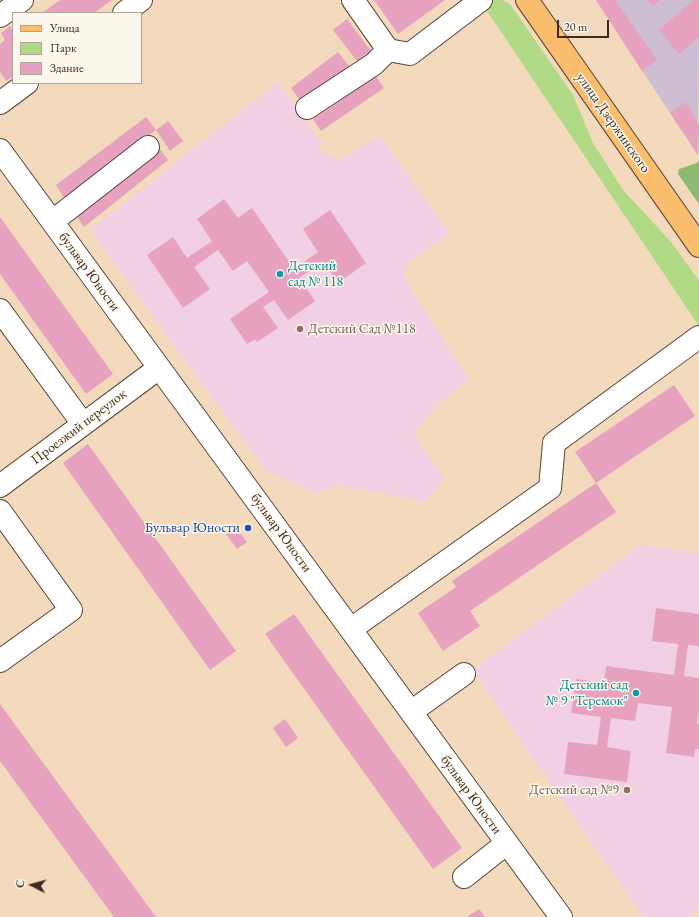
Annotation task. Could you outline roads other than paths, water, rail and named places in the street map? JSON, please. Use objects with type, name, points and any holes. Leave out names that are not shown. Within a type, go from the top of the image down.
[{"type":"main road","name":"улица Дзержинского","points":[[527,0],[699,246]]},
{"type":"street","points":[[0,16],[22,0]]},
{"type":"street","points":[[353,0],[388,50],[410,54],[481,0]]},
{"type":"street","points":[[307,108],[374,64],[388,50]]},
{"type":"street","points":[[0,103],[26,84]]},
{"type":"street","points":[[52,221],[148,147]]},
{"type":"street","name":"бульвар Юности","points":[[0,150],[561,917]]},
{"type":"street","points":[[0,310],[83,424]]},
{"type":"street","points":[[351,629],[550,488],[554,443],[699,337]]},
{"type":"street","name":"Проезжий переулок","points":[[0,486],[159,368]]},
{"type":"street","points":[[0,511],[71,610],[0,661]]},
{"type":"street","points":[[411,712],[464,674]]},
{"type":"street","points":[[464,877],[507,843]]},
{"type":"place","name":"Детский сад № 118","points":[[280,274]]},
{"type":"place","name":"Детский Сад №118","points":[[300,329]]},
{"type":"place","name":"Бульвар Юности","points":[[248,528]]},
{"type":"place","name":"Детский сад № 9 \"Теремок\"","points":[[636,693]]},
{"type":"place","name":"Детский сад №9","points":[[627,790]]}]
